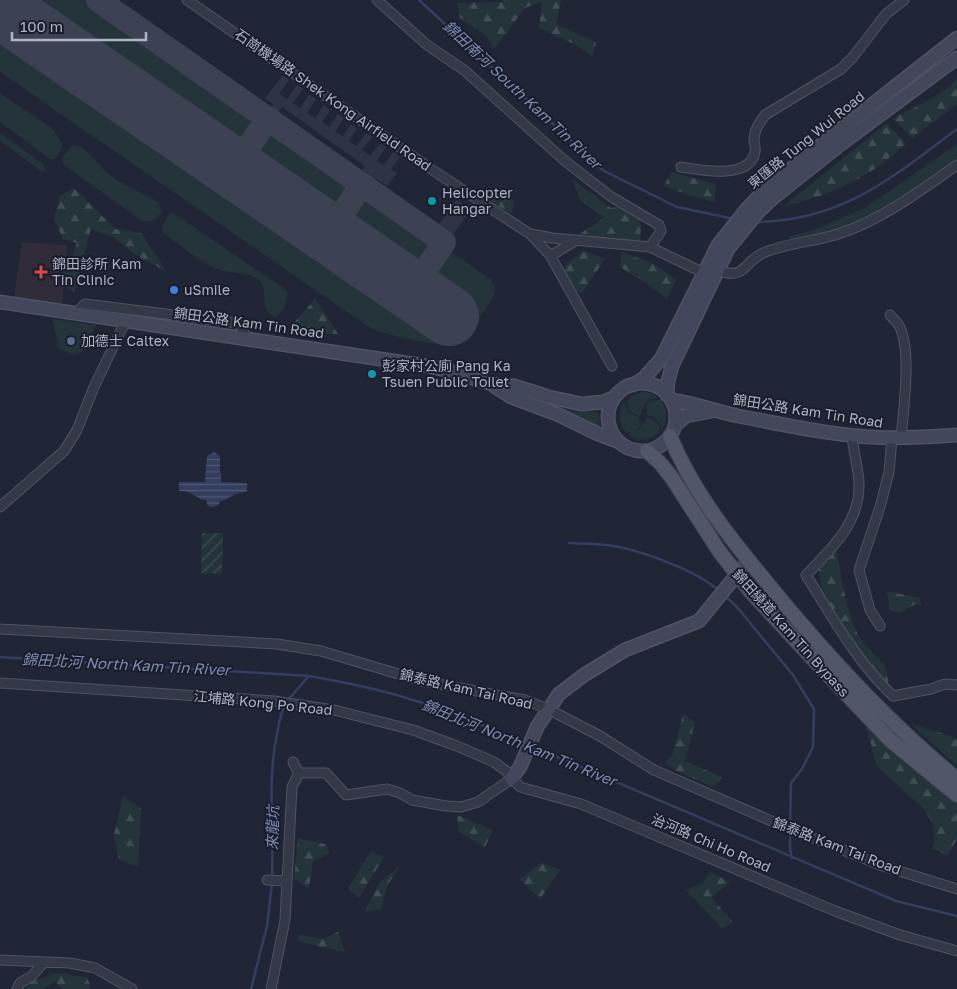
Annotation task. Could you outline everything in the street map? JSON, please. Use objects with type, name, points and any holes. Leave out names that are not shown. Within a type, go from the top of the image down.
[{"type":"main road","name":"東匯路 Tung Wui Road","points":[[632,385],[644,378],[661,359],[704,273],[723,247],[741,231],[769,194],[957,38]]},
{"type":"main road","name":"東匯路 Tung Wui Road","points":[[769,194],[957,58]]},
{"type":"main road","name":"東匯路 Tung Wui Road","points":[[669,398],[668,381],[672,366],[717,270],[723,247]]},
{"type":"main road","name":"錦田公路 Kam Tin Road","points":[[0,302],[427,366],[492,384],[514,386],[549,397],[582,404],[593,404],[614,398],[624,388],[640,384],[654,386],[669,398],[715,411],[852,435],[896,438],[957,436]]},
{"type":"main road","name":"錦田公路 Kam Tin Road","points":[[492,384],[511,397],[559,415],[632,450],[647,451],[660,446],[686,416],[715,411]]},
{"type":"main road","points":[[614,398],[610,405],[608,419],[614,436],[620,443]]},
{"type":"main road","points":[[669,398],[676,416],[673,430]]},
{"type":"main road","name":"錦田繞道 Kam Tin Bypass","points":[[673,430],[677,453],[692,480],[718,521],[748,561],[824,652],[867,698],[912,741],[957,779]]},
{"type":"main road","name":"錦田繞道 Kam Tin Bypass","points":[[647,451],[672,478],[702,526],[737,575],[890,740],[957,795]]},
{"type":"main road","points":[[511,778],[520,767],[537,727],[559,694],[592,670],[625,650],[699,620],[748,561]]},
{"type":"street","name":"石崗機場路 Shek Kong Airfield Road","points":[[188,0],[431,169],[530,234],[550,254],[612,366]]},
{"type":"street","points":[[377,0],[427,45],[471,76],[564,161],[610,196],[659,225],[661,230],[650,247]]},
{"type":"street","points":[[681,167],[710,172],[742,167],[755,152],[754,138],[765,115],[841,69],[853,57],[886,14],[904,0]]},
{"type":"street","points":[[717,270],[735,274],[742,271],[762,253],[831,236],[860,226],[957,165]]},
{"type":"street","points":[[530,234],[575,241],[650,247],[704,273]]},
{"type":"street","points":[[550,254],[575,241]]},
{"type":"street","points":[[76,313],[85,304],[238,323],[247,338]]},
{"type":"street","points":[[880,626],[870,610],[859,570],[880,507],[889,472],[896,438],[906,366],[903,340],[898,324],[890,316]]},
{"type":"street","points":[[0,507],[64,451],[77,430],[94,387],[126,320]]},
{"type":"street","points":[[852,435],[859,487],[856,507],[845,531],[806,575],[859,659],[878,682],[893,696],[931,689],[945,684],[957,685]]},
{"type":"street","name":"錦泰路 Kam Tai Road","points":[[0,629],[277,644],[321,651],[422,681],[524,700],[548,709],[600,736],[654,770],[776,823],[880,865],[957,889]]},
{"type":"street","name":"江埔路 Kong Po Road","points":[[0,683],[274,702],[314,707],[357,715],[426,734],[487,758],[501,766],[511,778]]},
{"type":"street","points":[[272,989],[285,920],[292,787],[298,773],[293,762]]},
{"type":"street","points":[[298,773],[326,773],[346,795],[387,789],[400,793],[412,800],[461,808],[478,802],[511,778]]},
{"type":"street","name":"治河路 Chi Ho Road","points":[[511,778],[520,787],[581,804],[835,911],[900,935],[957,951]]},
{"type":"street","points":[[267,880],[286,881]]},
{"type":"street","points":[[0,960],[70,963],[95,968],[132,989]]},
{"type":"street","points":[[17,989],[44,962]]},
{"type":"shaded area","points":[[283,75],[289,80],[279,94],[287,99],[297,85],[303,89],[293,103],[300,108],[309,95],[316,99],[307,113],[315,118],[324,105],[330,110],[322,122],[329,127],[338,114],[344,118],[335,132],[343,136],[351,124],[357,129],[349,141],[356,146],[366,133],[372,137],[362,150],[370,156],[380,143],[386,147],[377,161],[384,165],[393,152],[400,157],[391,169],[397,173],[387,186],[375,178],[368,188],[356,180],[365,166],[282,107],[272,121],[265,116],[273,104],[265,98]]},
{"type":"shaded area","points":[[457,200],[471,209],[447,244],[432,234]]},
{"type":"shaded area","name":"錦田診所 Kam Tin Clinic","points":[[22,242],[67,245],[62,304],[14,298]]},
{"type":"green space","points":[[34,0],[86,0],[261,120],[244,144]]},
{"type":"green space","points":[[502,0],[561,0],[556,24],[596,42],[593,57],[574,44],[539,28],[542,1],[525,8],[494,49],[487,36],[460,18],[457,3],[505,2]]},
{"type":"green space","points":[[0,36],[437,337],[465,296],[433,274],[449,250],[490,279],[496,290],[493,296],[484,312],[471,328],[452,343],[436,344],[386,333],[369,327],[0,72]]},
{"type":"green space","points":[[957,78],[957,104],[912,138],[893,119],[943,91]]},
{"type":"green space","points":[[0,93],[54,130],[62,144],[60,152],[55,159],[50,159],[0,122]]},
{"type":"green space","points":[[887,123],[906,144],[876,168],[843,187],[808,200],[784,206]]},
{"type":"green space","points":[[269,126],[355,184],[338,209],[252,150]]},
{"type":"green space","points":[[0,133],[43,164],[45,168],[44,173],[0,141]]},
{"type":"green space","points":[[957,144],[957,161],[867,219],[838,231],[790,241],[790,236],[816,229],[865,208]]},
{"type":"green space","points":[[73,145],[87,152],[112,177],[158,202],[162,211],[160,214],[152,221],[142,221],[64,165],[62,158]]},
{"type":"green space","points":[[671,172],[716,184],[714,202],[664,186]]},
{"type":"green space","points":[[572,179],[611,208],[636,204],[641,226],[640,242],[578,235],[604,218],[580,200]]},
{"type":"green space","points":[[74,188],[115,229],[141,233],[167,272],[134,254],[114,237],[91,229],[74,292],[61,281],[77,243],[63,239],[54,219],[60,196]]},
{"type":"green space","points":[[498,188],[515,202],[511,214],[485,197]]},
{"type":"green space","points":[[362,190],[433,239],[417,262],[346,214]]},
{"type":"green space","points":[[170,213],[175,214],[286,290],[287,298],[281,312],[275,317],[266,309],[264,288],[255,277],[222,271],[210,266],[162,232],[163,225]]},
{"type":"green space","points":[[584,251],[605,259],[582,293],[562,286],[566,263]]},
{"type":"green space","points":[[622,252],[654,264],[676,280],[667,299],[645,282],[620,267]]},
{"type":"green space","points":[[315,299],[338,334],[295,328],[292,325]]},
{"type":"green space","points":[[52,319],[96,325],[83,350],[74,354],[67,353],[59,348]]},
{"type":"green space","points":[[642,392],[651,393],[659,398],[651,399],[644,406],[640,416],[629,410],[627,401],[630,396]]},
{"type":"green space","points":[[661,400],[666,412],[666,420],[661,431],[657,420],[646,415],[648,409],[645,408],[648,402]]},
{"type":"green space","points":[[625,401],[629,412],[640,417],[640,428],[633,432],[626,432],[620,420],[621,409]]},
{"type":"green space","points":[[556,408],[599,413],[600,429]]},
{"type":"green space","points":[[646,416],[656,421],[659,433],[644,440],[628,434],[639,430],[643,423],[645,423]]},
{"type":"green space","points":[[202,533],[223,533],[222,574],[201,573]]},
{"type":"green space","points":[[836,549],[847,604],[854,625],[862,641],[887,672],[887,686],[880,680],[825,603],[819,570]]},
{"type":"green space","points":[[887,591],[919,598],[922,605],[915,604],[900,613],[890,610]]},
{"type":"green space","points":[[683,714],[695,722],[685,761],[722,777],[714,787],[678,772],[665,763],[672,756]]},
{"type":"green space","points":[[865,723],[957,804],[957,839],[947,856],[932,848],[935,840],[933,824],[924,809],[877,766]]},
{"type":"green space","points":[[911,724],[953,737],[957,740],[957,766]]},
{"type":"green space","points":[[123,796],[141,808],[138,867],[119,859],[114,834]]},
{"type":"green space","points":[[457,815],[493,830],[485,847],[459,832]]},
{"type":"green space","points":[[298,838],[325,844],[330,853],[313,861],[309,888],[294,879]]},
{"type":"green space","points":[[371,852],[384,857],[359,898],[348,888]]},
{"type":"green space","points":[[542,863],[560,870],[540,899],[519,879]]},
{"type":"green space","points":[[402,864],[388,884],[381,909],[365,912],[380,882]]},
{"type":"green space","points":[[710,872],[730,882],[711,897],[733,922],[722,928],[686,890],[703,884]]},
{"type":"green space","points":[[338,932],[345,952],[297,940],[300,935],[323,939]]},
{"type":"green space","points":[[57,973],[86,977],[91,986],[88,989],[62,989],[54,981],[44,989],[25,989],[31,982]]},
{"type":"water","points":[[214,452],[220,456],[221,482],[247,483],[247,492],[238,493],[220,501],[214,507],[208,506],[206,500],[200,499],[188,492],[179,491],[179,482],[205,482],[207,456]]},
{"type":"waterway","name":"錦田南河 South Kam Tin River","points":[[419,0],[604,171],[677,207],[734,219]]},
{"type":"waterway","name":"錦田南河 South Kam Tin River","points":[[756,222],[787,220],[815,214],[864,194],[910,164],[957,129]]},
{"type":"waterway","points":[[569,543],[607,545],[643,554],[698,576],[718,590]]},
{"type":"waterway","points":[[724,595],[737,607],[793,675],[814,709],[813,747],[802,769],[791,783],[790,826]]},
{"type":"waterway","name":"錦田北河 North Kam Tin River","points":[[0,657],[309,676],[361,686],[413,700],[485,726],[527,744]]},
{"type":"waterway","name":"來龍坑","points":[[288,700],[309,676]]},
{"type":"waterway","name":"來龍坑","points":[[272,877],[272,770],[279,723],[285,705]]},
{"type":"waterway","name":"錦田北河 North Kam Tin River","points":[[534,747],[896,901],[957,916]]},
{"type":"waterway","points":[[790,832],[792,858]]},
{"type":"waterway","name":"來龍坑","points":[[251,989],[267,926],[272,883]]},
{"type":"taxiway","points":[[98,0],[444,242],[412,291]]},
{"type":"taxiway","points":[[234,169],[268,118]]},
{"type":"taxiway","points":[[329,234],[362,184]]},
{"type":"runway","points":[[0,8],[449,316]]},
{"type":"place","name":"Helicopter Hangar","points":[[432,201]]},
{"type":"place","name":"錦田診所 Kam Tin Clinic","points":[[41,272]]},
{"type":"place","name":"uSmile","points":[[174,290]]},
{"type":"place","name":"加德士 Caltex","points":[[71,341]]},
{"type":"place","name":"彭家村公廁 Pang Ka Tsuen Public Toilet","points":[[372,374]]}]
